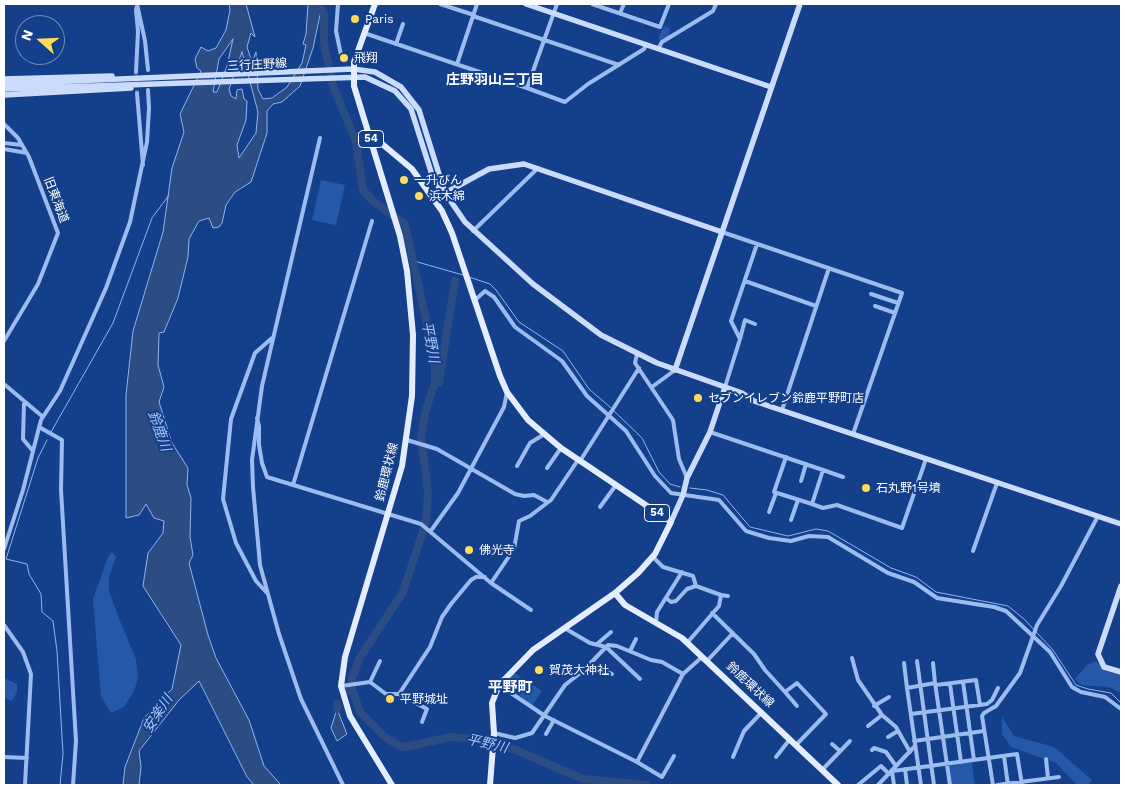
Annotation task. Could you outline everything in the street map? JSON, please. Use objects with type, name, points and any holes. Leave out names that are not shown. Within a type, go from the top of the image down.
[{"type":"main road","name":"鈴鹿環状線","points":[[375,4],[353,69],[354,86],[400,236],[411,296],[412,396],[402,466],[346,657],[344,686],[350,716],[392,785]]},
{"type":"main road","name":"54","points":[[369,133],[412,169],[432,195],[446,220],[493,358],[507,392],[528,420],[543,435],[579,461],[671,522],[653,558],[615,593],[566,629],[533,650],[499,685],[492,703],[494,740],[490,785]]},
{"type":"main road","name":"54","points":[[374,149],[380,147],[388,149]]},
{"type":"main road","name":"鈴鹿環状線","points":[[615,593],[625,605],[656,622],[687,643],[838,785]]},
{"type":"street","points":[[338,4],[336,31],[341,55]]},
{"type":"street","points":[[440,4],[620,65]]},
{"type":"street","points":[[457,64],[477,4]]},
{"type":"street","points":[[526,4],[771,87]]},
{"type":"street","points":[[527,88],[557,4]]},
{"type":"street","points":[[592,4],[601,5],[660,26],[669,4]]},
{"type":"street","points":[[620,13],[624,4]]},
{"type":"street","points":[[658,49],[662,42],[713,11],[716,4]]},
{"type":"street","points":[[652,387],[675,370],[800,4]]},
{"type":"street","points":[[137,5],[146,41],[148,70]]},
{"type":"street","points":[[136,72],[137,5]]},
{"type":"street","points":[[396,44],[403,24]]},
{"type":"street","points":[[364,33],[565,102],[588,84],[644,49],[646,45]]},
{"type":"street","name":"三行庄野線","points":[[4,79],[118,76],[161,77],[366,70],[385,77],[401,87],[414,102],[422,117],[445,193]]},
{"type":"street","name":"三行庄野線","points":[[4,89],[161,77]]},
{"type":"street","name":"三行庄野線","points":[[4,95],[182,84],[365,77],[380,82],[395,91],[407,103],[417,120],[433,178],[445,193]]},
{"type":"street","name":"三行庄野線","points":[[4,84],[102,83],[146,86]]},
{"type":"street","points":[[4,549],[23,490],[39,427],[43,417],[60,391],[121,249],[143,166],[149,124],[146,86]]},
{"type":"street","points":[[137,93],[143,166]]},
{"type":"street","name":"旧東海道","points":[[4,124],[27,153],[58,233],[38,284],[4,341]]},
{"type":"street","points":[[320,138],[272,338],[256,418],[252,460],[255,525],[260,565],[268,594],[301,699],[343,785]]},
{"type":"street","points":[[4,143],[22,145]]},
{"type":"street","points":[[4,149],[27,153]]},
{"type":"street","points":[[853,434],[902,293],[524,164],[497,166],[482,171],[445,193],[473,231],[554,302],[601,335],[637,354],[782,410],[997,483],[1121,524]]},
{"type":"street","points":[[473,231],[538,168]]},
{"type":"street","points":[[293,485],[372,221]]},
{"type":"street","points":[[740,339],[731,321],[757,244]]},
{"type":"street","points":[[782,410],[828,268]]},
{"type":"street","points":[[745,281],[816,306]]},
{"type":"street","points":[[474,301],[485,291],[494,297],[515,327],[562,361],[584,393],[610,414],[626,431],[659,482],[673,494],[684,494],[724,502],[742,528],[769,538],[791,541],[809,536],[828,536],[888,572],[909,579],[937,598],[994,607],[1006,611],[1033,634],[1050,652],[1072,687],[1081,692],[1105,697],[1121,709]]},
{"type":"street","points":[[871,294],[898,303]]},
{"type":"street","points":[[875,306],[895,313]]},
{"type":"street","points":[[671,522],[684,494],[687,478],[710,432],[746,320],[755,324]]},
{"type":"street","points":[[268,594],[256,581],[244,562],[236,543],[223,499],[231,419],[255,353],[272,338]]},
{"type":"street","points":[[637,354],[635,363],[673,420],[679,459],[687,478]]},
{"type":"street","points":[[491,583],[514,549],[519,521],[530,516],[548,502],[579,461],[638,368]]},
{"type":"street","points":[[4,384],[24,403],[43,417]]},
{"type":"street","points":[[429,530],[453,500],[471,469],[504,407],[507,392]]},
{"type":"street","points":[[24,403],[23,439],[32,450]]},
{"type":"street","points":[[256,418],[259,426],[259,450],[265,474],[293,485],[421,524],[491,583],[532,610]]},
{"type":"street","points":[[39,427],[62,440],[61,490],[76,741],[73,785]]},
{"type":"street","points":[[710,432],[843,477]]},
{"type":"street","points":[[518,466],[530,443],[543,435]]},
{"type":"street","points":[[407,440],[425,444],[515,494],[524,496],[534,495],[548,502]]},
{"type":"street","points":[[546,468],[561,448]]},
{"type":"street","points":[[769,512],[786,457]]},
{"type":"street","points":[[776,493],[823,508],[837,505],[902,528],[926,459]]},
{"type":"street","points":[[801,481],[806,464]]},
{"type":"street","points":[[812,504],[824,470]]},
{"type":"street","points":[[974,552],[997,483]]},
{"type":"street","points":[[600,507],[616,485]]},
{"type":"street","points":[[791,520],[798,500]]},
{"type":"street","points":[[1058,777],[1048,778],[1035,783],[995,785],[982,719],[984,713],[996,706],[1020,672],[1036,625],[1061,586],[1098,516]]},
{"type":"street","points":[[653,558],[663,567],[693,576],[696,586]]},
{"type":"street","points":[[656,622],[657,612],[682,572]]},
{"type":"street","points":[[399,694],[430,647],[442,617],[451,604],[471,580],[476,577],[485,577]]},
{"type":"street","points":[[666,598],[671,602],[676,601],[687,589],[696,586],[728,596]]},
{"type":"street","points":[[1121,586],[1098,654],[1104,667],[1121,672]]},
{"type":"street","points":[[687,643],[719,606],[721,595]]},
{"type":"street","points":[[712,612],[754,654],[796,706]]},
{"type":"street","points":[[4,625],[23,652],[31,674],[25,785]]},
{"type":"street","points":[[566,629],[590,643],[606,647],[640,679]]},
{"type":"street","points":[[597,644],[611,632]]},
{"type":"street","points":[[637,762],[683,674],[704,659],[733,633]]},
{"type":"street","points":[[630,651],[636,639]]},
{"type":"street","points":[[494,740],[515,738],[532,733],[565,685],[590,664],[608,645],[662,662],[683,674]]},
{"type":"street","points":[[852,658],[858,680],[874,706],[898,731],[910,752]]},
{"type":"street","points":[[917,661],[934,785]]},
{"type":"street","points":[[370,682],[380,662]]},
{"type":"street","points":[[904,663],[921,785]]},
{"type":"street","points":[[933,663],[950,785]]},
{"type":"street","points":[[590,664],[612,674]]},
{"type":"street","points":[[907,688],[976,680],[980,705]]},
{"type":"street","points":[[344,686],[370,682],[386,694],[399,694],[427,709],[422,722]]},
{"type":"street","points":[[963,682],[974,760]]},
{"type":"street","points":[[786,692],[797,683],[826,714],[796,745]]},
{"type":"street","points":[[950,684],[961,762]]},
{"type":"street","points":[[499,685],[545,716],[637,762],[662,777],[674,756]]},
{"type":"street","points":[[911,714],[980,705],[990,702],[998,688]]},
{"type":"street","points":[[874,706],[889,697]]},
{"type":"street","points":[[734,757],[744,731],[762,712]]},
{"type":"street","points":[[868,726],[882,716]]},
{"type":"street","points":[[546,734],[554,720]]},
{"type":"street","points":[[888,736],[898,731]]},
{"type":"street","points":[[878,785],[910,752],[915,743],[928,739],[984,731]]},
{"type":"street","points":[[776,758],[790,739]]},
{"type":"street","points":[[822,770],[850,741]]},
{"type":"street","points":[[832,744],[840,751]]},
{"type":"street","points":[[872,750],[874,748],[886,752],[896,766]]},
{"type":"street","points":[[858,785],[881,766],[891,772],[1017,754],[1021,784]]},
{"type":"street","points":[[1004,756],[1008,784]]},
{"type":"street","points":[[4,757],[27,758]]},
{"type":"street","points":[[1046,759],[1048,785]]},
{"type":"street","points":[[905,769],[907,785]]},
{"type":"street","points":[[891,772],[894,785]]},
{"type":"shaded area","points":[[664,26],[670,28],[669,37],[661,41],[658,38]]},
{"type":"shaded area","points":[[321,180],[345,185],[336,225],[312,220]]},
{"type":"shaded area","points":[[112,552],[116,557],[109,577],[109,591],[136,659],[138,679],[134,691],[124,707],[111,713],[101,697],[93,599],[108,557]]},
{"type":"shaded area","points":[[1096,661],[1105,671],[1121,675],[1121,693],[1109,687],[1082,685],[1075,679],[1088,664]]},
{"type":"shaded area","points":[[513,672],[542,691],[532,706],[518,694],[501,685]]},
{"type":"shaded area","points":[[4,678],[17,684],[17,692],[12,701],[4,698]]},
{"type":"shaded area","points":[[1002,717],[1014,736],[1054,747],[1092,780],[1088,785],[1075,785],[1056,763],[1011,747],[1002,734]]},
{"type":"shaded area","points":[[972,762],[975,785],[952,785],[949,765]]},
{"type":"water","points":[[229,4],[246,4],[255,37],[251,33],[247,47],[252,62],[256,52],[258,89],[263,99],[272,98],[287,87],[302,63],[306,45],[303,44],[306,34],[308,4],[317,4],[320,15],[313,48],[300,86],[282,102],[273,104],[267,111],[267,133],[251,182],[235,192],[226,205],[222,223],[219,227],[213,228],[209,218],[199,221],[189,239],[188,257],[178,298],[164,332],[159,333],[158,365],[164,387],[159,402],[172,443],[188,468],[187,485],[191,498],[190,537],[193,555],[189,563],[208,635],[216,658],[249,720],[264,766],[281,785],[254,785],[247,777],[199,681],[179,700],[139,751],[141,767],[139,785],[123,785],[125,767],[144,718],[172,689],[181,645],[143,586],[148,553],[163,533],[164,521],[154,518],[146,504],[139,515],[126,518],[126,395],[133,331],[163,232],[172,168],[184,132],[180,114],[201,71],[197,68],[195,59],[201,47],[208,51],[216,48],[226,30],[230,10]],"holes":[[[233,39],[227,66],[217,92],[213,92],[219,59]],[[242,52],[258,112],[256,133],[239,158],[237,145],[246,120],[247,101],[244,99],[242,89],[237,90],[236,99],[231,96],[229,89]]]},
{"type":"water","points":[[337,709],[347,734],[337,741],[331,728]]},
{"type":"waterway","name":"平野川","points":[[319,4],[324,15],[324,43],[333,86],[356,142],[363,190],[374,202],[405,224],[435,362],[435,382],[425,413],[421,436],[428,494],[426,522],[403,592],[359,659],[352,678],[352,689],[348,691]]},
{"type":"waterway","points":[[51,432],[113,323],[152,218],[169,195]]},
{"type":"waterway","points":[[414,261],[463,275]]},
{"type":"waterway","points":[[469,277],[490,284],[519,322],[563,351],[589,389],[611,408]]},
{"type":"waterway","points":[[439,382],[455,281]]},
{"type":"waterway","points":[[614,411],[642,438],[659,472],[670,484],[680,487]]},
{"type":"waterway","points":[[47,440],[38,458],[6,559],[27,564],[29,574],[41,594],[42,612],[53,621],[57,651],[63,754],[60,785]]},
{"type":"waterway","points":[[690,488],[707,490],[723,495],[750,527],[788,536],[816,529],[828,531],[891,568],[916,577],[936,592],[1008,606],[1024,619],[1053,650],[1076,685],[1111,693],[1121,703]]},
{"type":"waterway","name":"平野川","points":[[352,689],[360,712],[384,736],[399,746],[405,747],[451,737],[477,739],[516,750],[583,779],[646,785]]},
{"type":"waterway","name":"平野川","points":[[337,704],[337,709]]},
{"type":"tunnel","points":[[136,72],[137,93]]},
{"type":"place","name":"Paris","points":[[355,19]]},
{"type":"place","name":"飛翔","points":[[344,58]]},
{"type":"place","name":"一升びん","points":[[404,180]]},
{"type":"place","name":"浜木綿","points":[[419,196]]},
{"type":"place","name":"セブンイレブン鈴鹿平野町店","points":[[698,398]]},
{"type":"place","name":"石丸野1号墳","points":[[866,488]]},
{"type":"place","name":"佛光寺","points":[[469,550]]},
{"type":"place","name":"賀茂大神社","points":[[539,670]]},
{"type":"place","name":"平野城址","points":[[390,699]]},
{"type":"district","name":"庄野羽山三丁目","points":[[495,80]]},
{"type":"district","name":"平野町","points":[[510,688]]},
{"type":"water label","name":"鈴鹿川","points":[[159,431]]},
{"type":"water label","name":"安楽川","points":[[158,714]]}]
